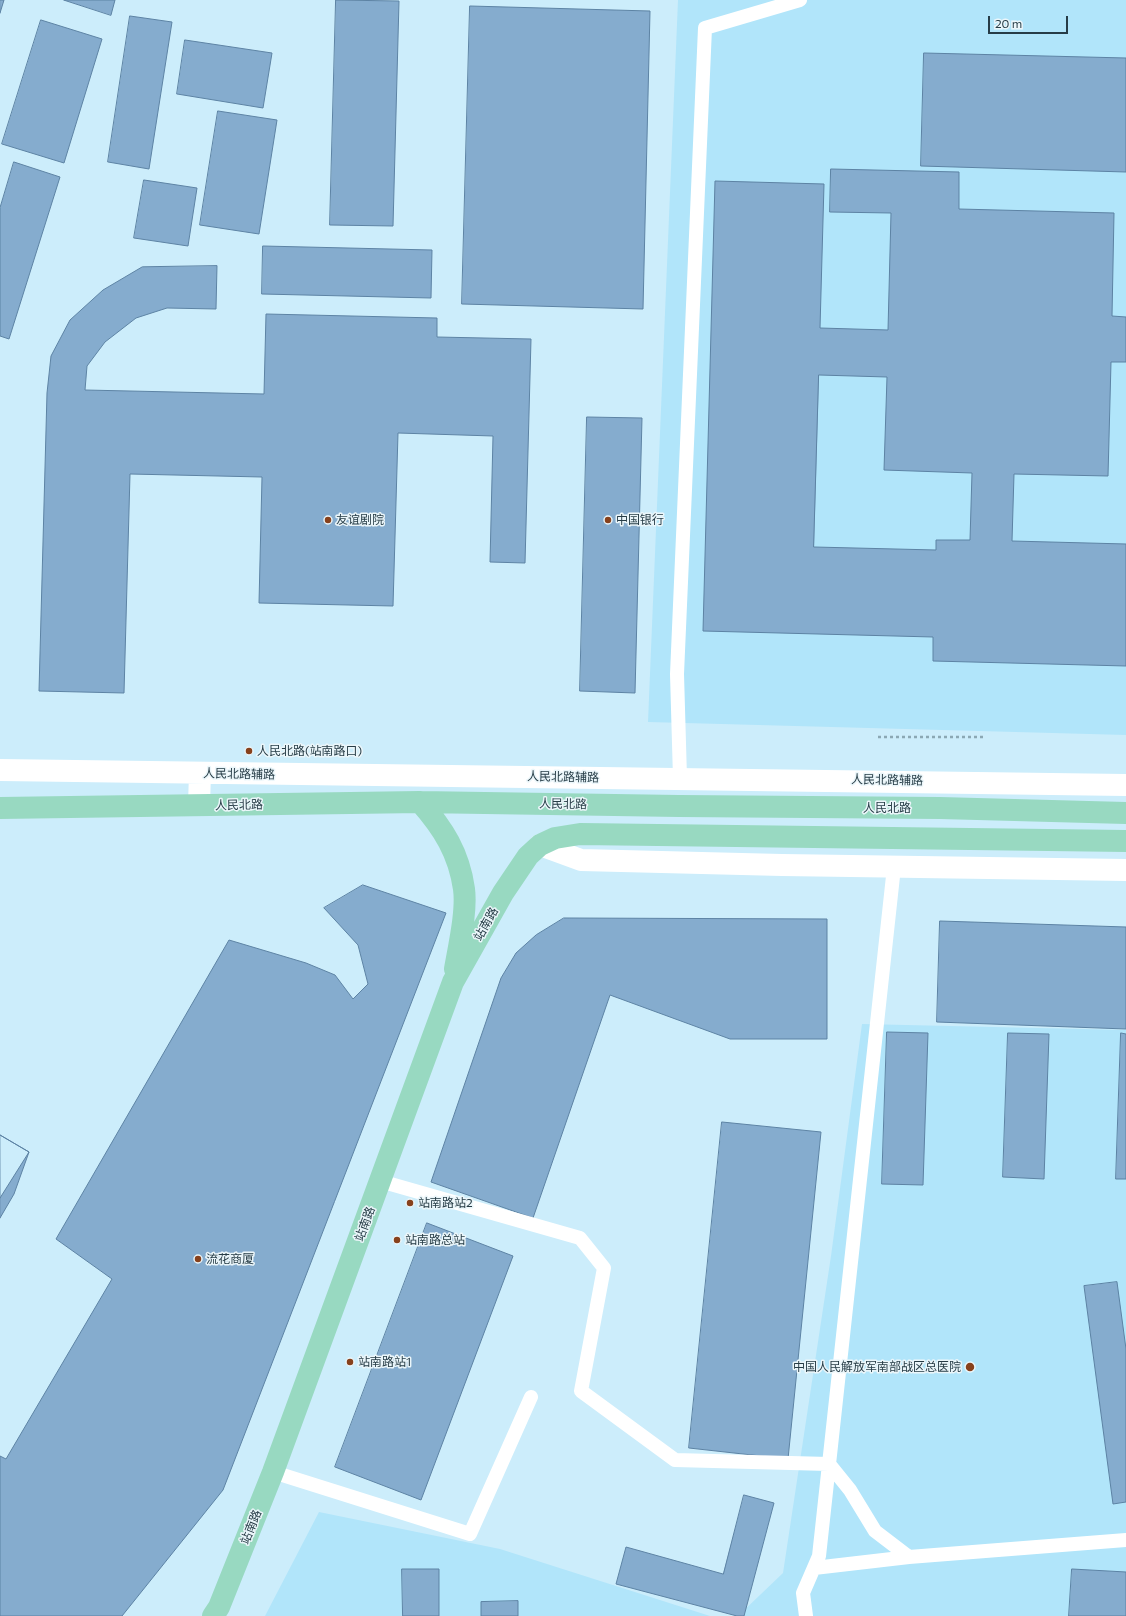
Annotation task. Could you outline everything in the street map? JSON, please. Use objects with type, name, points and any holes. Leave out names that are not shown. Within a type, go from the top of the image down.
[{"type":"main road","name":"人民北路","points":[[0,808],[420,802],[948,808],[1126,813]]},
{"type":"main road","points":[[420,802],[438,822],[450,842],[464,889],[462,922],[453,982]]},
{"type":"main road","points":[[540,845],[555,838],[580,834],[1126,841]]},
{"type":"main road","name":"站南路","points":[[212,1616],[219,1607],[273,1472],[334,1302],[453,982],[503,893],[528,856],[540,845]]},
{"type":"street","name":"人民北路辅路","points":[[0,770],[890,780],[1126,785]]},
{"type":"street","points":[[199,805],[200,773]]},
{"type":"street","points":[[679,806],[680,778]]},
{"type":"street","points":[[852,866],[853,837]]},
{"type":"street","points":[[540,845],[581,860],[894,867],[1126,870]]},
{"type":"lane","points":[[680,778],[677,674],[705,28],[800,0]]},
{"type":"lane","points":[[806,1616],[803,1593],[819,1556],[894,867]]},
{"type":"lane","points":[[380,1181],[580,1238],[604,1268],[581,1391],[675,1460],[829,1464],[850,1490],[876,1531],[909,1557]]},
{"type":"lane","points":[[273,1472],[470,1534],[531,1397]]},
{"type":"lane","points":[[814,1568],[909,1557],[1126,1540]]},
{"type":"path","points":[[878,737],[983,737]]},
{"type":"shaded area","points":[[678,0],[1126,0],[1126,735],[648,722]]},
{"type":"shaded area","name":"中国人民解放军南部战区总医院","points":[[862,1024],[1126,1030],[1126,1616],[738,1616],[783,1573],[831,1256]]},
{"type":"shaded area","points":[[319,1512],[500,1549],[710,1616],[265,1616]]},
{"type":"building","points":[[0,0],[4,0],[0,13]]},
{"type":"building","points":[[64,0],[115,0],[111,15]]},
{"type":"building","points":[[336,0],[399,1],[393,226],[330,225]]},
{"type":"building","points":[[470,6],[650,11],[643,309],[462,304]]},
{"type":"building","points":[[130,16],[172,22],[149,169],[108,162]]},
{"type":"building","points":[[41,20],[102,39],[64,163],[2,144]]},
{"type":"building","points":[[185,40],[272,53],[263,108],[177,94]]},
{"type":"building","points":[[924,53],[1126,58],[1126,172],[921,166]]},
{"type":"building","points":[[218,111],[277,120],[259,234],[200,225]]},
{"type":"building","points":[[14,162],[60,177],[9,339],[0,336],[0,208]]},
{"type":"building","points":[[831,169],[959,172],[959,209],[1114,213],[1112,316],[1126,317],[1126,362],[1111,362],[1108,476],[1014,474],[1012,541],[1126,544],[1126,666],[933,661],[933,637],[703,631],[715,181],[824,184],[820,328],[888,330],[891,213],[830,212]],"holes":[[[819,375],[887,377],[884,470],[972,473],[970,540],[936,540],[936,550],[814,547]]]},
{"type":"building","points":[[144,180],[197,188],[188,246],[134,238]]},
{"type":"building","points":[[263,246],[432,250],[431,298],[262,294]]},
{"type":"building","name":"友谊剧院","points":[[217,266],[216,309],[167,308],[136,318],[105,342],[87,366],[85,390],[264,394],[266,314],[437,318],[437,337],[531,339],[525,563],[490,562],[493,436],[398,433],[393,606],[259,603],[262,477],[130,474],[124,693],[39,691],[47,393],[51,356],[70,320],[103,290],[142,267]]},
{"type":"building","points":[[587,417],[642,418],[635,693],[580,691]]},
{"type":"building","name":"流花商厦","points":[[363,885],[446,913],[223,1490],[122,1616],[0,1616],[0,1456],[6,1459],[112,1279],[56,1239],[229,940],[306,963],[335,975],[353,999],[368,984],[358,945],[324,908]]},
{"type":"building","points":[[564,918],[827,919],[827,1039],[730,1039],[610,995],[533,1218],[431,1182],[501,978],[516,953],[536,935]]},
{"type":"building","points":[[940,921],[1126,927],[1126,1029],[937,1022]]},
{"type":"building","points":[[887,1032],[928,1033],[923,1185],[882,1184]]},
{"type":"building","points":[[1008,1033],[1049,1034],[1044,1179],[1003,1177]]},
{"type":"building","points":[[1121,1033],[1126,1034],[1126,1179],[1116,1179]]},
{"type":"building","points":[[722,1122],[821,1132],[788,1459],[689,1448]]},
{"type":"building","points":[[0,1135],[29,1152],[14,1194],[0,1218]]},
{"type":"building","points":[[0,1135],[29,1152],[0,1198]]},
{"type":"building","points":[[427,1223],[513,1256],[421,1500],[335,1467]]},
{"type":"building","points":[[1117,1282],[1126,1349],[1126,1502],[1113,1504],[1084,1286]]},
{"type":"building","points":[[744,1495],[774,1503],[744,1616],[737,1616],[616,1584],[626,1547],[723,1574]]},
{"type":"building","points":[[402,1569],[439,1569],[439,1616],[403,1616]]},
{"type":"building","points":[[1072,1569],[1126,1572],[1126,1616],[1069,1616]]},
{"type":"building","points":[[518,1601],[518,1616],[481,1616],[481,1602]]},
{"type":"place","name":"友谊剧院","points":[[328,520]]},
{"type":"place","name":"中国银行","points":[[608,520]]},
{"type":"place","name":"人民北路(站南路口)","points":[[249,751]]},
{"type":"place","name":"站南路站2","points":[[410,1203]]},
{"type":"place","name":"站南路总站","points":[[397,1240]]},
{"type":"place","name":"流花商厦","points":[[198,1259]]},
{"type":"place","name":"站南路站1","points":[[350,1362]]},
{"type":"place","name":"中国人民解放军南部战区总医院","points":[[970,1367]]}]
